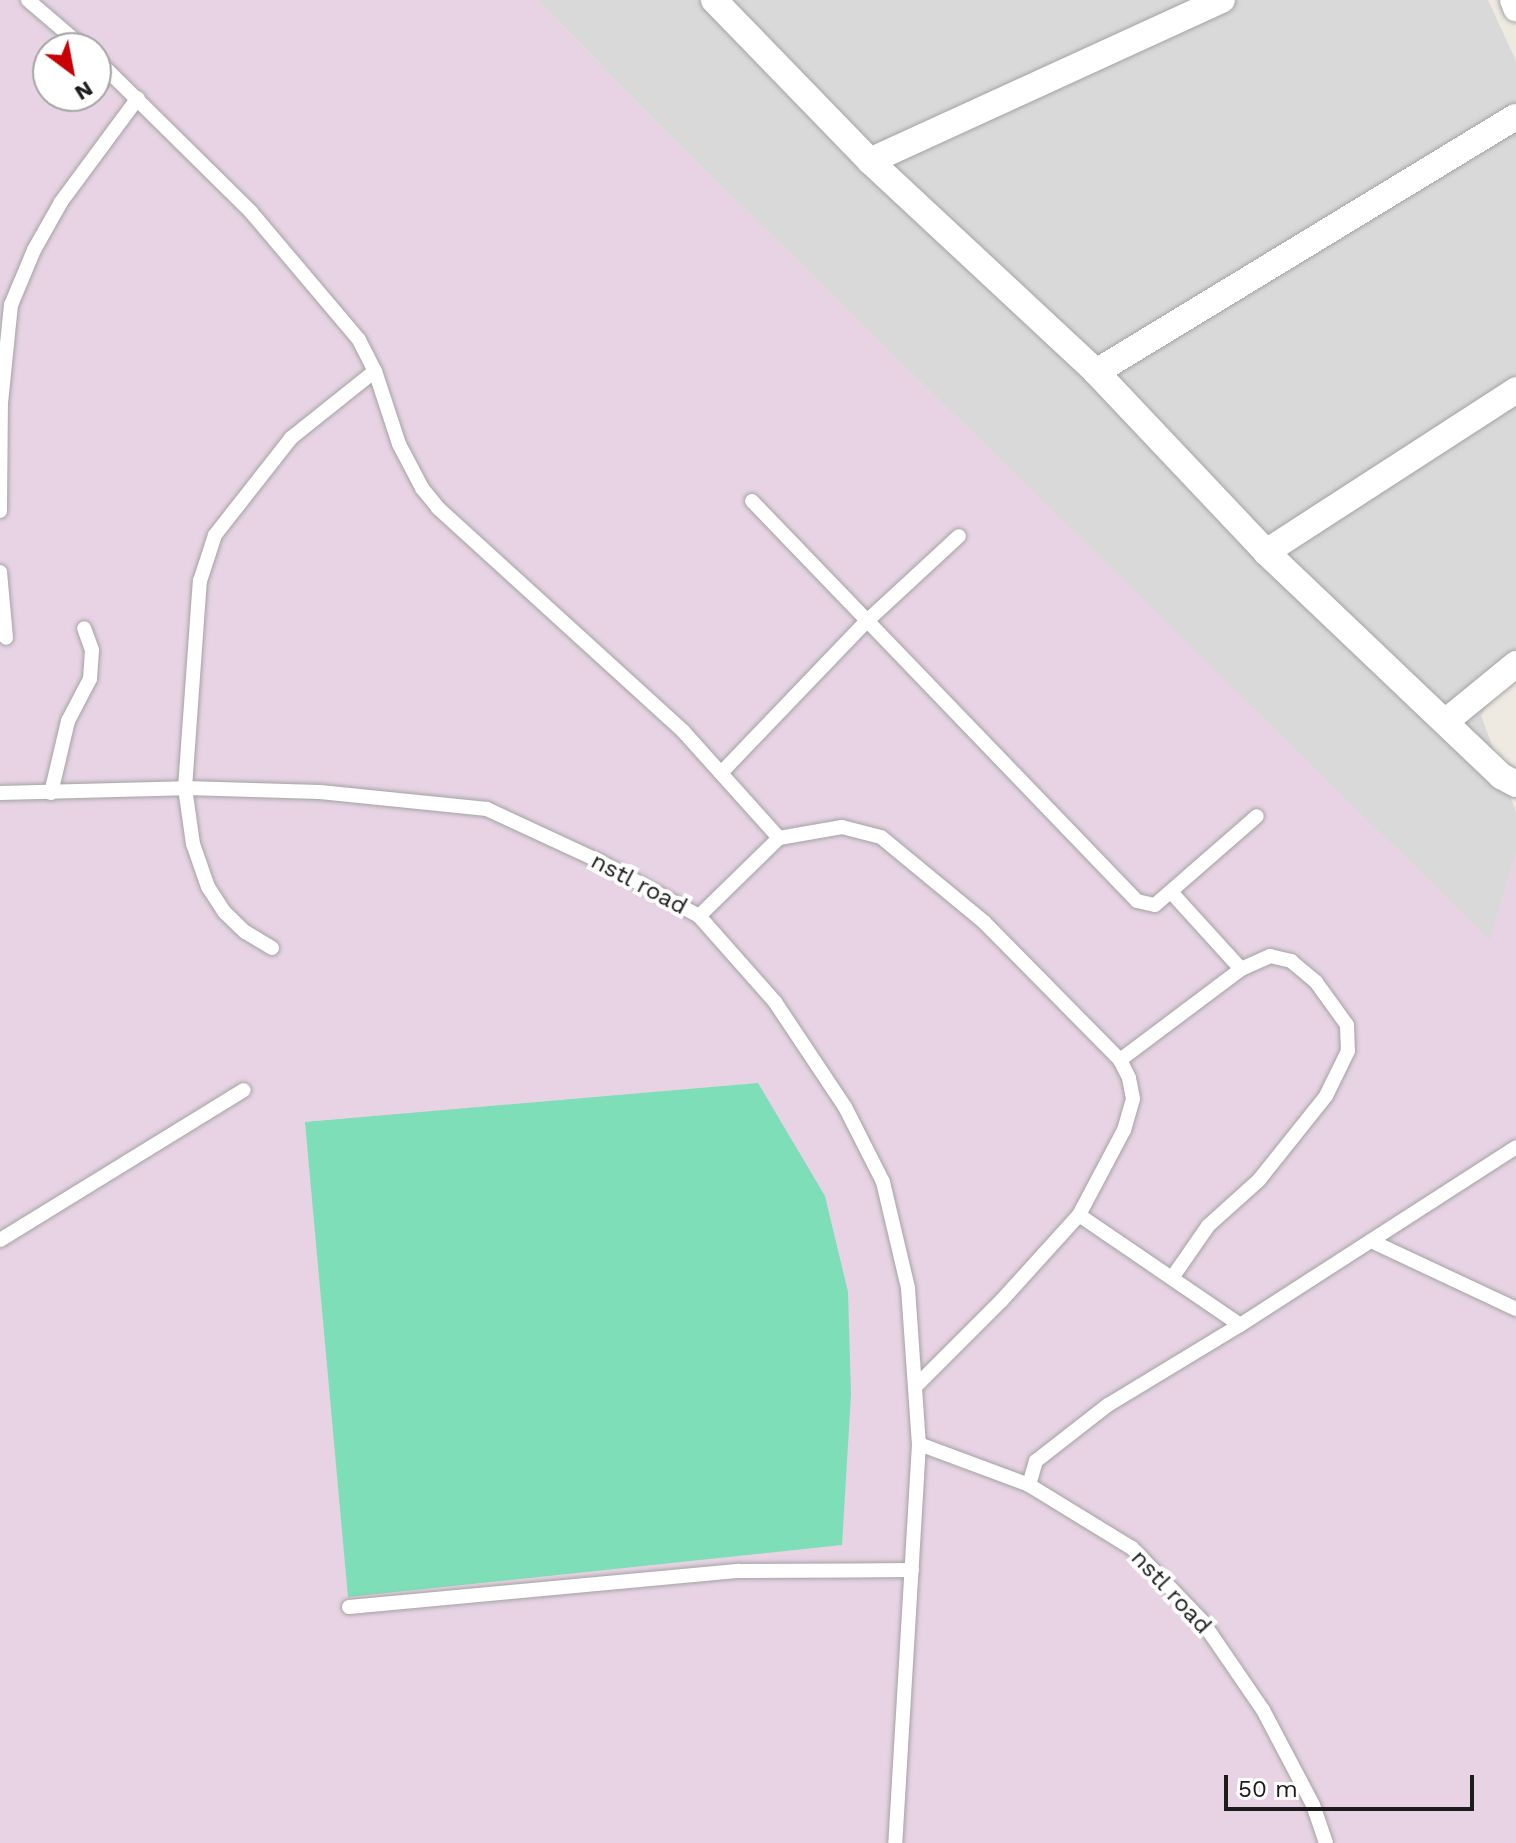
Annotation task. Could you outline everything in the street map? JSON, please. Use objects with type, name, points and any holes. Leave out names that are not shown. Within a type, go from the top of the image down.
[{"type":"street","points":[[714,0],[870,161],[1096,372],[1266,552],[1501,776],[1516,784]]},
{"type":"street","points":[[870,161],[1222,0]]},
{"type":"street","points":[[1513,0],[1516,8]]},
{"type":"street","points":[[1096,372],[1516,117]]},
{"type":"street","points":[[1266,552],[1516,390]]},
{"type":"street","points":[[1445,722],[1516,664]]},
{"type":"lane","points":[[28,0],[65,32]]},
{"type":"lane","points":[[112,74],[251,212],[359,340],[375,371],[399,444],[422,488],[438,508],[683,731],[779,838]]},
{"type":"lane","points":[[0,511],[5,324],[11,305],[34,250],[61,202],[138,98]]},
{"type":"lane","points":[[272,948],[245,932],[225,913],[208,887],[193,844],[185,788],[200,581],[215,535],[291,438],[375,371]]},
{"type":"lane","points":[[752,501],[1137,901],[1155,905],[1257,816]]},
{"type":"lane","points":[[721,773],[867,621],[959,536]]},
{"type":"lane","points":[[0,572],[6,638]]},
{"type":"lane","points":[[51,793],[68,721],[90,679],[92,650],[84,628]]},
{"type":"lane","name":"nstl road","points":[[0,793],[185,788],[320,792],[487,809],[599,861],[699,916],[775,1002],[845,1107],[883,1182],[908,1288],[919,1444],[895,1843]]},
{"type":"lane","points":[[699,916],[779,838],[842,827],[881,837],[984,922],[1120,1060],[1133,1099],[1124,1130],[1079,1215],[1002,1300],[916,1386]]},
{"type":"lane","points":[[1171,892],[1241,969]]},
{"type":"lane","points":[[1120,1060],[1241,969],[1270,956],[1291,961],[1316,982],[1347,1025],[1348,1051],[1326,1096],[1259,1180],[1208,1226],[1172,1278]]},
{"type":"lane","points":[[0,1240],[244,1090]]},
{"type":"lane","points":[[1029,1485],[1036,1461],[1050,1447],[1108,1405],[1240,1325],[1516,1147]]},
{"type":"lane","points":[[1079,1215],[1240,1325]]},
{"type":"lane","points":[[1371,1241],[1516,1309]]},
{"type":"lane","name":"nstl road","points":[[919,1444],[1029,1485],[1132,1548],[1202,1621],[1263,1710],[1313,1805],[1326,1843]]},
{"type":"lane","points":[[349,1607],[739,1571],[912,1570]]},
{"type":"shaded area","points":[[0,0],[538,0],[649,115],[1490,940],[1516,855],[1516,1843],[0,1843]]},
{"type":"shaded area","points":[[538,0],[1488,0],[1516,61],[1516,668],[1481,715],[1516,812],[1516,855],[1490,941],[649,115]]},
{"type":"green space","points":[[758,1083],[825,1196],[848,1292],[851,1394],[842,1545],[348,1597],[305,1122]]}]
